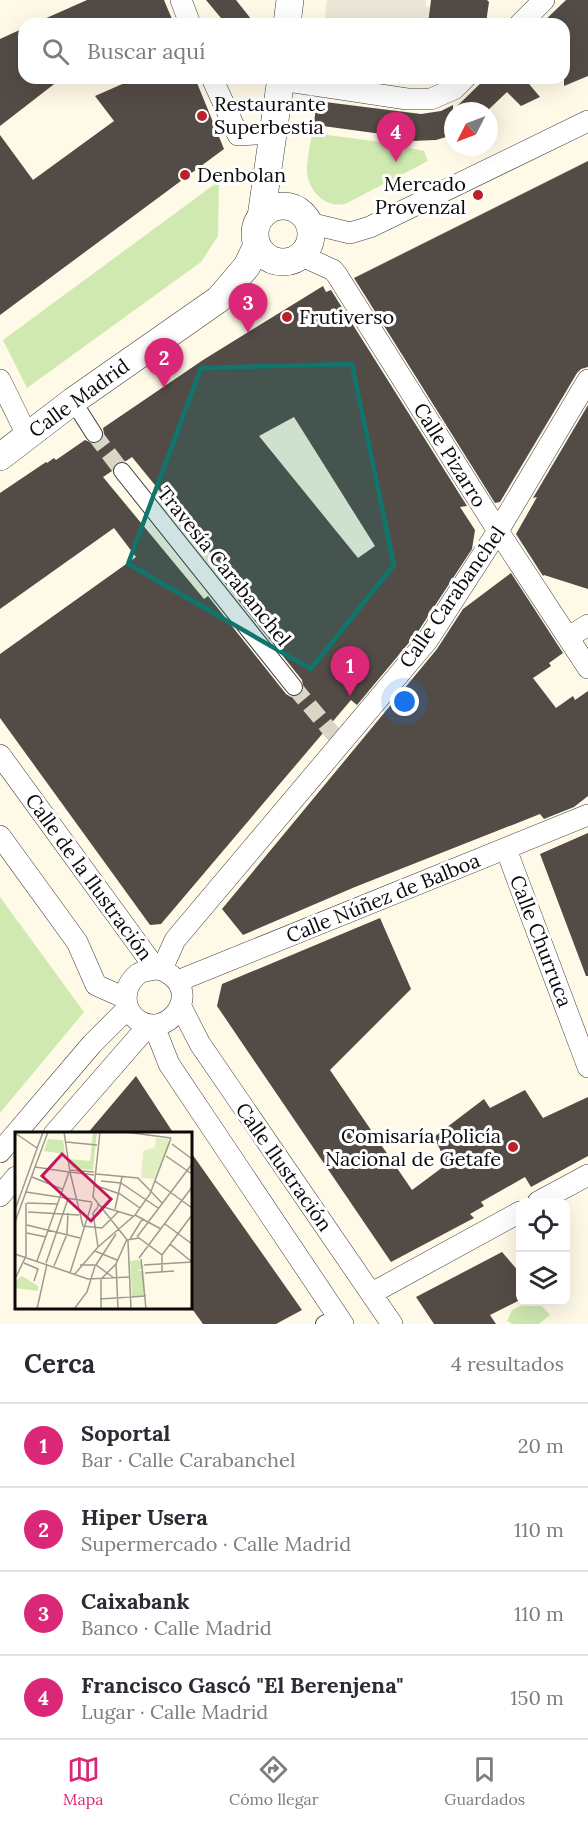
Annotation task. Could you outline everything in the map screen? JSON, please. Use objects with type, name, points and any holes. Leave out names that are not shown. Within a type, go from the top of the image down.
[{"type":"street","points":[[181,0],[188,18]]},
{"type":"street","points":[[288,18],[290,0]]},
{"type":"street","points":[[526,18],[544,0]]},
{"type":"street","points":[[215,84],[238,135],[273,133]]},
{"type":"street","points":[[261,217],[280,84]]},
{"type":"street","points":[[312,84],[407,99],[431,99],[454,89],[459,84]]},
{"type":"street","points":[[309,223],[350,233],[370,227],[588,121]]},
{"type":"street","points":[[269,169],[287,206]]},
{"type":"street","points":[[278,206],[297,209],[305,215],[309,223],[312,232],[308,249],[290,259],[262,253],[257,245],[256,225],[268,210],[278,206]]},
{"type":"street","name":"Calle Madrid","points":[[0,457],[27,435],[219,298],[247,266],[257,245]]},
{"type":"street","name":"Calle Madrid","points":[[219,298],[237,296],[290,259]]},
{"type":"street","name":"Calle Pizarro","points":[[290,259],[333,270],[498,531],[588,668]]},
{"type":"street","points":[[0,380],[27,435]]},
{"type":"street","name":"Calle Carabanchel","points":[[165,973],[175,940],[427,641],[498,531],[588,380]]},
{"type":"street","points":[[74,401],[94,434]]},
{"type":"street","name":"Travesía Carabanchel","points":[[122,471],[294,687]]},
{"type":"street","points":[[568,637],[588,625]]},
{"type":"street","name":"Calle de la Ilustración","points":[[0,755],[165,973]]},
{"type":"street","name":"Calle Núñez de Balboa","points":[[165,973],[506,849],[588,815]]},
{"type":"street","points":[[0,836],[77,942],[96,986],[126,1004],[137,1020],[151,1026]]},
{"type":"street","name":"Calle Churruca","points":[[506,849],[588,1067]]},
{"type":"street","points":[[17,1132],[126,1004],[129,984],[139,973],[165,973],[183,996],[181,1007],[169,1021],[151,1026],[56,1132]]},
{"type":"street","name":"Calle Ilustración","points":[[181,1007],[200,1044],[392,1324]]},
{"type":"street","name":"Calle Ilustración","points":[[151,1026],[169,1064],[335,1322]]},
{"type":"street","points":[[0,1152],[15,1134]]},
{"type":"street","points":[[547,1198],[588,1175]]},
{"type":"street","points":[[0,1196],[15,1178]]},
{"type":"street","points":[[372,1293],[516,1214]]},
{"type":"highlighted area","points":[[352,364],[394,565],[311,669],[128,564],[201,368]]},
{"type":"green space","points":[[312,133],[381,142],[424,151],[428,161],[345,204],[338,205],[324,201],[314,191],[308,178]]},
{"type":"green space","points":[[219,181],[218,236],[201,262],[27,388],[3,340]]},
{"type":"green space","points":[[0,897],[84,1012],[0,1113]]},
{"type":"green space","points":[[520,1306],[542,1306],[550,1315],[539,1324],[512,1324],[507,1321],[512,1310]]},
{"type":"shaded area","points":[[327,0],[426,0],[426,6],[430,7],[429,18],[325,18]]},
{"type":"building","points":[[87,0],[164,0],[172,18],[46,18]]},
{"type":"building","points":[[206,0],[236,0],[250,18],[221,18]]},
{"type":"building","points":[[431,0],[487,0],[489,2],[487,18],[429,18]]},
{"type":"building","points":[[566,0],[588,0],[588,76],[570,84],[570,18],[547,18]]},
{"type":"building","points":[[18,31],[18,84],[54,84],[0,126],[0,39]]},
{"type":"building","points":[[122,84],[197,84],[224,149],[0,315],[0,135],[33,180],[114,121],[95,96]]},
{"type":"building","points":[[480,84],[529,84],[540,97],[521,106],[507,92],[496,102],[461,102]]},
{"type":"building","points":[[317,101],[421,114],[444,110],[444,138],[436,140],[412,141],[395,138],[396,136],[323,126],[324,123],[314,122]]},
{"type":"building","points":[[588,161],[588,367],[577,373],[500,502],[495,503],[354,278]]},
{"type":"building","points":[[323,286],[326,292],[331,290],[467,506],[460,507],[475,530],[472,549],[417,633],[357,705],[351,700],[161,924],[150,925],[0,718],[0,654],[136,557],[114,528],[0,609],[0,493],[46,462],[54,458],[56,460],[85,440],[94,444],[100,442],[104,434],[103,428],[203,360]],"holes":[[[294,417],[375,546],[358,558],[259,436]],[[132,457],[230,577],[224,582],[302,680],[304,690],[300,696],[291,697],[286,694],[208,596],[204,599],[103,477],[112,471],[116,462],[126,461]]]},
{"type":"building","points":[[588,405],[588,589],[543,576],[516,534],[537,497],[533,498]]},
{"type":"building","points":[[511,573],[563,653],[549,663],[551,666],[533,678],[556,708],[573,696],[575,700],[588,691],[588,796],[574,807],[544,819],[540,814],[355,887],[243,935],[222,909],[437,649],[463,609]]},
{"type":"building","points":[[588,833],[588,976],[586,976],[540,854]]},
{"type":"building","points":[[380,918],[411,989],[330,1070],[412,1190],[447,1164],[434,1137],[484,1099],[490,1108],[525,1090],[543,1118],[588,1097],[588,1156],[531,1187],[525,1177],[481,1202],[484,1206],[470,1214],[474,1218],[391,1262],[217,1006],[222,984]]},
{"type":"building","points":[[136,1076],[173,1132],[89,1132]]},
{"type":"building","points":[[192,1154],[302,1310],[276,1324],[203,1324],[192,1309]]},
{"type":"building","points":[[502,1252],[516,1268],[516,1302],[490,1315],[496,1324],[434,1324],[416,1297]]},
{"type":"tunnel","points":[[94,434],[122,471]]},
{"type":"tunnel","points":[[294,687],[340,742]]},
{"type":"place","name":"Restaurante Superbestia","points":[[202,116]]},
{"type":"place","name":"Francisco Gascó \"El Berenjena\"","points":[[396,162]]},
{"type":"place","name":"Denbolan","points":[[185,175]]},
{"type":"place","name":"Mercado Provenzal","points":[[478,195]]},
{"type":"place","name":"Frutiverso","points":[[287,317]]},
{"type":"place","name":"Caixabank","points":[[248,333]]},
{"type":"place","name":"Hiper Usera","points":[[164,388]]},
{"type":"place","name":"Soportal","points":[[350,696]]},
{"type":"place","name":"Comisaría Policía Nacional de Getafe","points":[[513,1147]]}]
